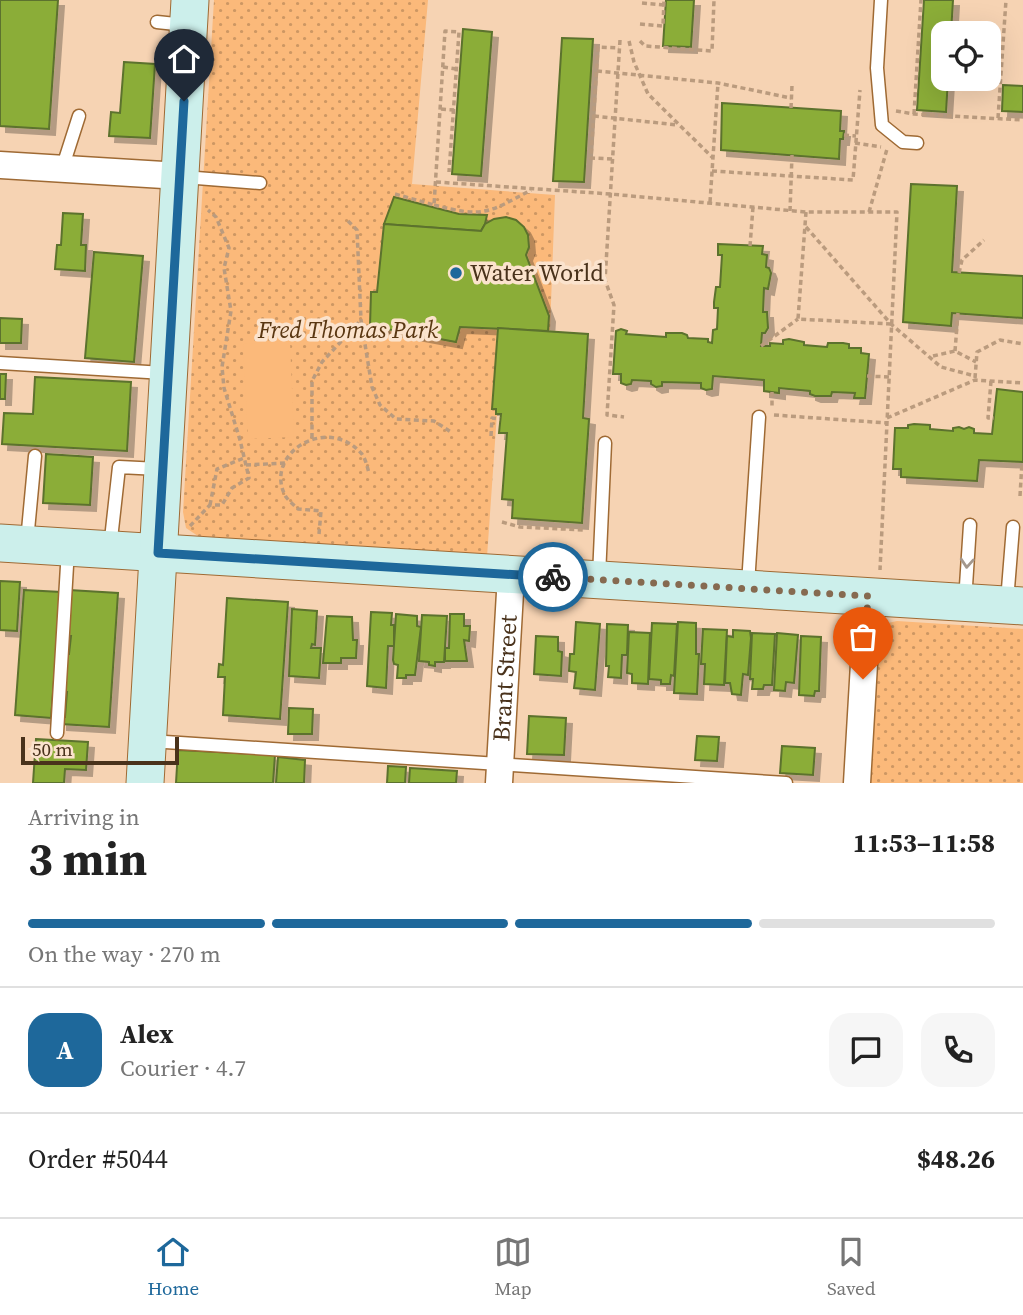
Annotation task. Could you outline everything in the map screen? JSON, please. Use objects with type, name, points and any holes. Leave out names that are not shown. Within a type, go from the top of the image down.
[{"type":"main road","points":[[145,783],[180,176],[178,16]]},
{"type":"main road","points":[[14,544],[748,589],[874,586],[965,602],[1015,605]]},
{"type":"street","points":[[0,165],[180,176]]},
{"type":"street","name":"Brant Street","points":[[499,773],[511,575]]},
{"type":"street","points":[[857,783],[874,586]]},
{"type":"lane","points":[[881,0],[877,68],[882,125],[903,142],[917,143]]},
{"type":"lane","points":[[62,169],[79,116]]},
{"type":"lane","points":[[180,176],[260,183]]},
{"type":"lane","points":[[0,363],[169,373]]},
{"type":"lane","points":[[748,589],[766,416]]},
{"type":"lane","points":[[598,580],[605,443]]},
{"type":"lane","points":[[14,544],[35,456]]},
{"type":"lane","points":[[110,550],[118,467],[163,470]]},
{"type":"lane","points":[[965,602],[970,524]]},
{"type":"lane","points":[[1013,527],[1015,605]]},
{"type":"lane","points":[[57,733],[68,547]]},
{"type":"lane","points":[[148,740],[499,773],[786,783]]},
{"type":"path","points":[[640,41],[645,46],[712,51],[714,0]]},
{"type":"path","points":[[914,114],[921,0]]},
{"type":"path","points":[[998,118],[1006,0]]},
{"type":"path","points":[[640,24],[663,26],[664,3],[642,3]]},
{"type":"path","points":[[434,205],[445,31],[460,32],[449,172]]},
{"type":"path","points":[[620,40],[605,280],[614,305],[607,415],[624,416]]},
{"type":"path","points":[[629,41],[648,94],[713,158]]},
{"type":"path","points":[[612,159],[591,158],[598,47],[619,48]]},
{"type":"path","points":[[443,67],[457,69]]},
{"type":"path","points":[[597,71],[718,83],[791,98]]},
{"type":"path","points":[[710,202],[718,83]]},
{"type":"path","points":[[791,108],[792,85]]},
{"type":"path","points":[[712,171],[853,180],[860,90]]},
{"type":"path","points":[[441,109],[454,110]]},
{"type":"path","points":[[892,110],[914,114],[1023,120]]},
{"type":"path","points":[[594,116],[678,125]]},
{"type":"path","points":[[1014,119],[1014,126]]},
{"type":"path","points":[[715,128],[721,129]]},
{"type":"path","points":[[844,135],[856,136]]},
{"type":"path","points":[[855,143],[887,148],[869,212]]},
{"type":"path","points":[[438,150],[451,150]]},
{"type":"path","points":[[790,211],[792,155]]},
{"type":"path","points":[[436,182],[710,202],[790,211],[897,212],[886,449],[874,586]]},
{"type":"path","points":[[395,194],[459,212],[488,212],[533,189]]},
{"type":"path","points":[[750,246],[753,207]]},
{"type":"path","points":[[206,208],[216,217],[229,248],[224,268],[231,311],[222,367],[224,388],[249,478],[232,488],[222,505],[210,505]]},
{"type":"path","points":[[798,319],[806,212]]},
{"type":"path","points":[[348,221],[357,230],[361,320],[372,387],[380,405],[396,419],[434,421],[451,432]]},
{"type":"path","points":[[806,227],[891,324],[932,356],[941,367],[975,378],[1023,383]]},
{"type":"path","points":[[959,273],[962,260],[984,240]]},
{"type":"path","points":[[955,351],[958,313]]},
{"type":"path","points":[[761,346],[798,319],[891,324]]},
{"type":"path","points":[[312,438],[312,381],[323,362],[361,320]]},
{"type":"path","points":[[975,378],[977,352],[1000,340],[1023,344]]},
{"type":"path","points":[[932,356],[955,351],[976,362]]},
{"type":"path","points":[[867,376],[889,377]]},
{"type":"path","points":[[766,416],[887,420],[975,378]]},
{"type":"path","points":[[991,381],[988,418],[994,418]]},
{"type":"path","points":[[491,436],[492,418],[500,419]]},
{"type":"path","points":[[318,541],[321,510],[298,509],[286,497],[282,478],[285,463],[299,446],[312,438],[326,436],[346,441],[363,454],[369,473]]},
{"type":"path","points":[[886,449],[894,450]]},
{"type":"path","points":[[190,527],[210,505],[217,469],[244,458]]},
{"type":"path","points":[[1020,496],[1022,462]]},
{"type":"path","points":[[246,465],[285,463]]},
{"type":"path","points":[[502,522],[520,527],[601,531]]},
{"type":"green space","name":"Fred Thomas Park","points":[[214,0],[428,0],[412,184],[555,195],[550,330],[503,327],[487,557],[198,536],[186,528],[183,512]]},
{"type":"green space","points":[[290,341],[294,437],[248,439],[243,344]]},
{"type":"green space","points":[[897,621],[1023,629],[1023,783],[867,783],[879,628],[883,624]]},
{"type":"building","points":[[0,0],[58,0],[49,129],[0,126]]},
{"type":"building","points":[[666,0],[694,0],[691,47],[663,46]]},
{"type":"building","points":[[924,0],[953,0],[952,21],[931,21],[931,91],[947,91],[946,112],[917,110]]},
{"type":"building","points":[[463,29],[492,32],[481,176],[452,174]]},
{"type":"building","points":[[562,38],[593,39],[584,182],[553,181]]},
{"type":"building","points":[[124,62],[155,64],[150,138],[109,136],[111,112],[120,113]]},
{"type":"building","points":[[1003,85],[1023,86],[1023,112],[1002,111]]},
{"type":"building","points":[[722,103],[841,111],[840,131],[844,131],[843,139],[840,139],[839,159],[721,150]]},
{"type":"building","points":[[911,184],[957,186],[952,272],[1023,276],[1023,318],[952,313],[951,326],[903,322]]},
{"type":"building","points":[[394,197],[459,214],[487,215],[485,224],[481,231],[384,224]]},
{"type":"building","points":[[63,213],[83,214],[81,245],[86,245],[85,271],[55,269],[57,245],[61,245]]},
{"type":"building","name":"Water World","points":[[506,217],[516,220],[528,235],[529,247],[526,255],[549,316],[548,331],[460,327],[456,342],[370,326],[371,292],[377,292],[384,224],[481,231],[485,224]]},
{"type":"building","points":[[718,244],[763,246],[762,254],[767,255],[766,267],[771,273],[768,289],[764,288],[763,312],[767,312],[768,328],[762,333],[761,346],[770,346],[770,343],[783,344],[783,340],[789,339],[804,342],[804,345],[827,347],[828,343],[843,343],[849,344],[849,348],[861,348],[861,353],[869,354],[865,398],[854,398],[855,393],[832,392],[831,396],[815,396],[810,394],[810,391],[779,388],[779,393],[764,391],[764,380],[713,376],[712,389],[706,390],[701,388],[701,383],[662,382],[662,386],[656,387],[651,381],[632,380],[631,384],[626,385],[621,383],[621,374],[613,374],[616,331],[621,329],[627,331],[626,334],[666,337],[666,333],[682,333],[688,338],[708,339],[708,342],[712,343],[713,330],[717,329],[718,308],[714,308],[714,302],[716,287],[720,287],[722,255],[718,255]]},
{"type":"building","points":[[94,252],[143,256],[134,362],[85,358]]},
{"type":"building","points":[[0,318],[22,319],[21,343],[0,343]]},
{"type":"building","points":[[498,328],[588,334],[583,418],[589,419],[582,523],[512,518],[513,500],[502,499],[507,433],[499,433],[501,414],[496,414],[496,409],[492,409]]},
{"type":"building","points":[[0,374],[6,374],[5,399],[0,399]]},
{"type":"building","points":[[35,377],[131,382],[127,451],[2,444],[4,413],[33,414]]},
{"type":"building","points":[[997,389],[1023,392],[1023,462],[979,460],[977,481],[901,477],[901,469],[893,469],[895,428],[908,428],[908,425],[914,424],[953,431],[953,428],[969,427],[974,429],[974,433],[992,434]]},
{"type":"building","points":[[46,454],[93,457],[90,505],[43,503]]},
{"type":"building","points":[[0,581],[20,582],[17,631],[0,630]]},
{"type":"building","points":[[24,590],[61,592],[51,718],[15,715]]},
{"type":"building","points":[[69,590],[118,593],[109,727],[61,724],[61,717],[65,717],[67,692],[62,692],[65,654],[69,654],[71,636],[66,636]]},
{"type":"building","points":[[227,598],[288,602],[280,719],[223,715],[225,677],[218,677],[219,664],[223,665]]},
{"type":"building","points":[[292,609],[317,611],[315,645],[312,644],[311,648],[321,648],[319,678],[289,676]]},
{"type":"building","points":[[371,612],[392,613],[394,646],[388,646],[386,688],[367,686]]},
{"type":"building","points":[[396,614],[417,616],[417,626],[421,627],[415,675],[406,675],[406,678],[397,678],[398,665],[394,664],[393,660]]},
{"type":"building","points":[[450,614],[464,614],[464,626],[470,626],[469,641],[464,640],[467,661],[445,661],[445,648],[449,648]]},
{"type":"building","points":[[422,615],[447,616],[444,662],[435,662],[435,666],[419,661]]},
{"type":"building","points":[[327,616],[352,617],[353,640],[357,640],[356,658],[341,658],[341,663],[323,663]]},
{"type":"building","points":[[576,622],[600,624],[595,690],[574,688],[576,672],[569,671],[570,654],[574,654]]},
{"type":"building","points":[[678,622],[696,623],[696,654],[699,654],[697,694],[674,693]]},
{"type":"building","points":[[652,623],[677,624],[674,676],[671,675],[670,684],[649,679]]},
{"type":"building","points":[[607,624],[628,625],[627,655],[622,655],[621,678],[608,677]]},
{"type":"building","points":[[703,629],[727,630],[724,685],[704,684],[705,664],[701,664]]},
{"type":"building","points":[[733,630],[750,631],[751,638],[748,675],[743,674],[741,695],[732,694],[730,683],[725,683],[727,636],[733,637]]},
{"type":"building","points":[[629,632],[650,633],[648,684],[632,683],[632,674],[627,673]]},
{"type":"building","points":[[752,633],[775,634],[772,685],[764,685],[763,689],[752,689],[753,679],[750,679]]},
{"type":"building","points":[[777,633],[798,635],[794,683],[786,682],[785,691],[774,690]]},
{"type":"building","points":[[536,636],[558,637],[558,651],[562,652],[561,676],[534,674]]},
{"type":"building","points":[[801,636],[821,637],[819,691],[815,691],[814,696],[799,695]]},
{"type":"building","points":[[289,708],[313,709],[312,734],[288,734]]},
{"type":"building","points":[[529,716],[566,718],[564,755],[527,754]]},
{"type":"building","points":[[697,736],[719,737],[717,761],[695,760]]},
{"type":"building","points":[[36,739],[88,742],[86,770],[65,769],[64,783],[33,783]]},
{"type":"building","points":[[782,746],[815,748],[813,775],[780,773]]},
{"type":"building","points":[[178,750],[275,755],[273,783],[176,783]]},
{"type":"building","points":[[278,757],[305,760],[304,783],[276,783]]},
{"type":"building","points":[[388,766],[406,767],[405,783],[387,783]]},
{"type":"building","points":[[410,768],[457,771],[456,783],[409,783]]},
{"type":"way so far","points":[[553,577],[868,596],[863,679]]},
{"type":"place","name":"Water World","points":[[456,273]]},
{"type":"route","points":[[184,101],[158,553],[553,577]]}]
